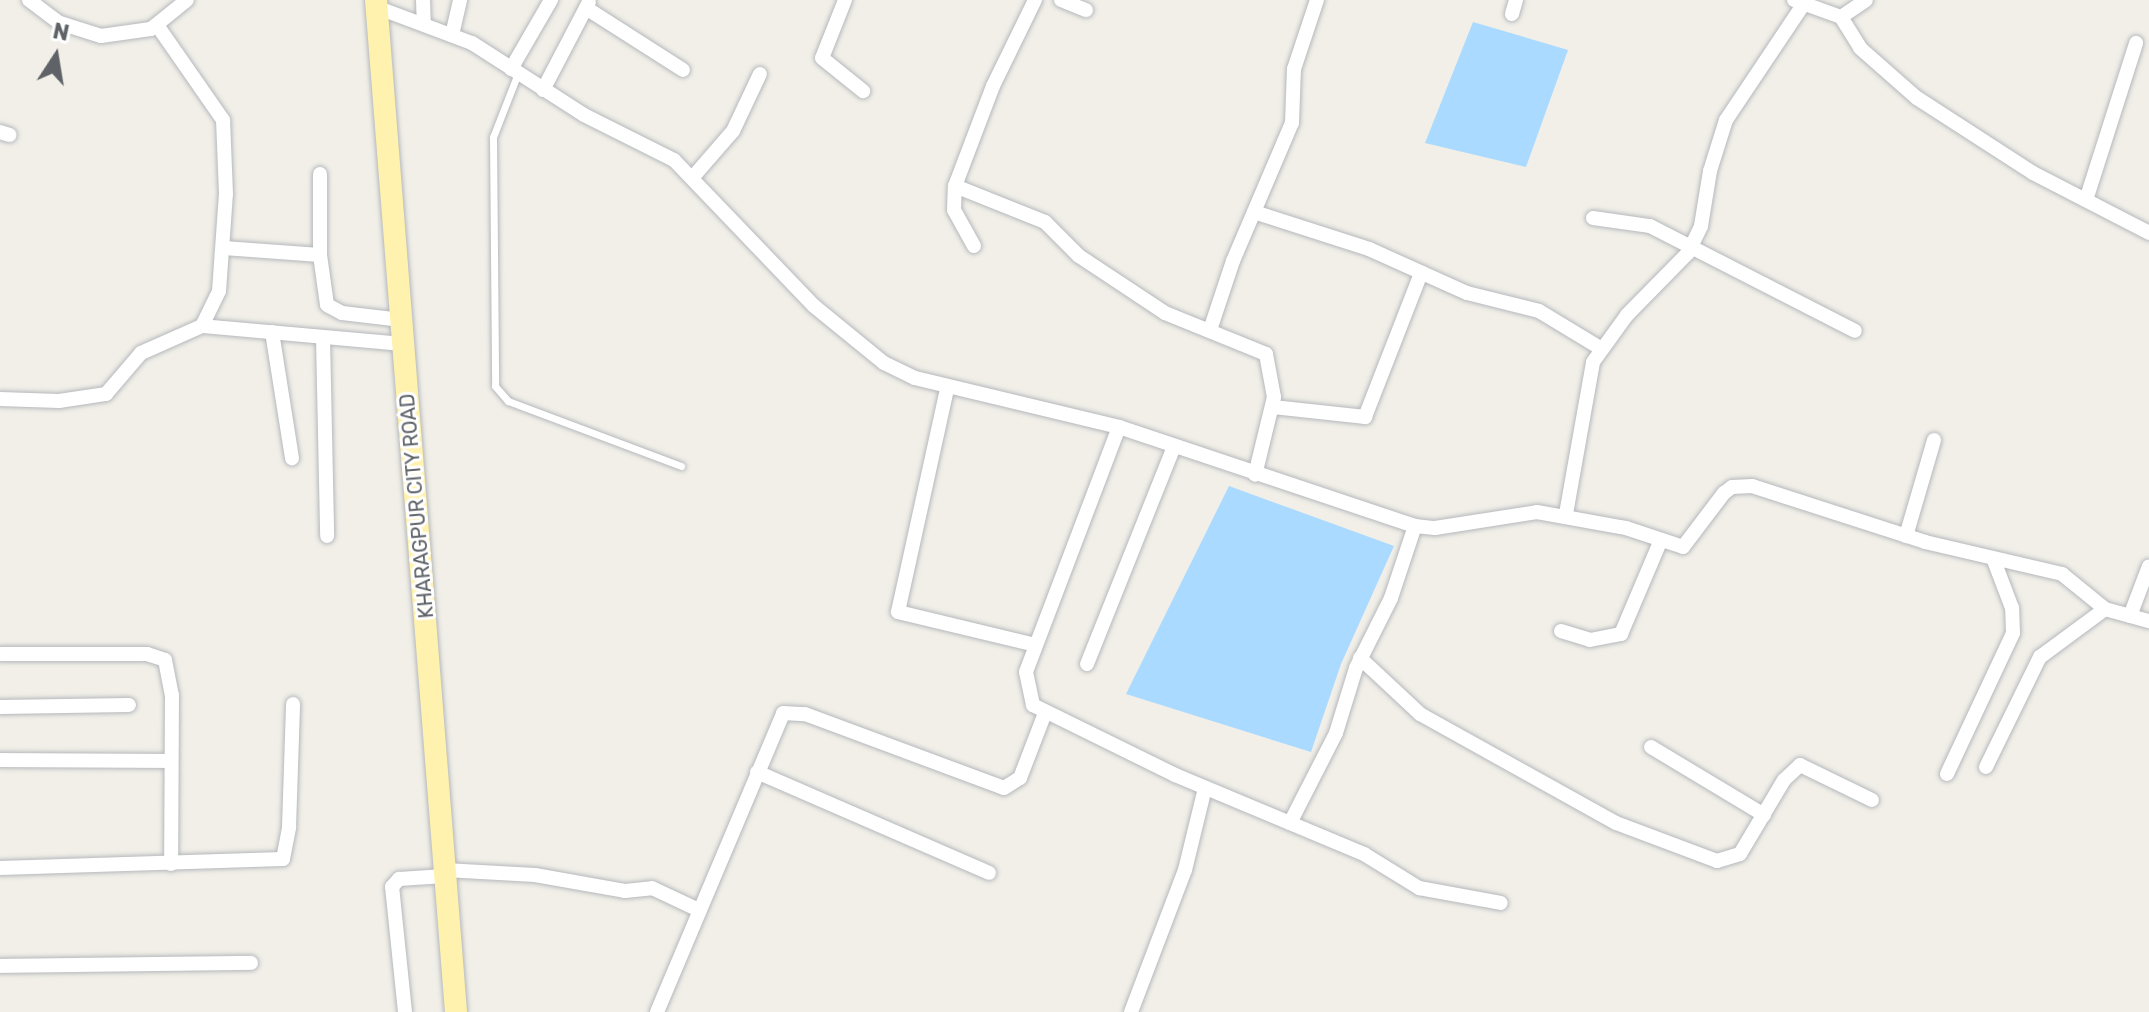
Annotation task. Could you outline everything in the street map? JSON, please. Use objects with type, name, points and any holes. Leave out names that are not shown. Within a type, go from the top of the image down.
[{"type":"main road","name":"KHARAGPUR CITY ROAD","points":[[376,4],[456,1012]]},
{"type":"street","points":[[29,0],[80,33],[139,33],[157,25],[187,0]]},
{"type":"street","points":[[423,0],[424,23]]},
{"type":"street","points":[[452,35],[460,0]]},
{"type":"street","points":[[514,71],[551,0]]},
{"type":"street","points":[[845,0],[822,58],[863,91]]},
{"type":"street","points":[[974,246],[954,210],[955,186],[993,86],[1035,0]]},
{"type":"street","points":[[1061,0],[1086,10]]},
{"type":"street","points":[[1210,330],[1254,212],[1292,123],[1294,69],[1317,0]]},
{"type":"street","points":[[1841,17],[1866,0]]},
{"type":"street","points":[[1566,514],[1587,382],[1600,348],[1692,247],[1726,120],[1798,2],[1841,17],[1868,57],[1917,98],[2033,173],[2149,233]]},
{"type":"street","points":[[376,4],[452,35],[543,90],[674,160],[814,306],[857,344],[884,363],[947,389],[1119,427],[1415,526],[1435,528],[1537,512],[1566,514],[1676,547],[1689,544],[1716,502],[1739,485],[1906,536],[2062,574],[2105,609],[2149,621]]},
{"type":"street","points":[[543,90],[588,4],[683,70]]},
{"type":"street","points":[[157,25],[192,82],[220,109],[223,279],[202,326]]},
{"type":"street","points":[[2086,200],[2136,43]]},
{"type":"street","points":[[693,177],[733,131],[760,74]]},
{"type":"street","points":[[320,174],[323,296],[333,310],[402,320]]},
{"type":"street","points":[[955,186],[1053,226],[1094,266],[1165,313],[1266,354],[1273,378],[1273,407],[1255,475]]},
{"type":"street","points":[[1254,212],[1369,249],[1482,298],[1539,311],[1600,348]]},
{"type":"street","points":[[1593,218],[1650,226],[1855,331]]},
{"type":"street","points":[[224,248],[320,255]]},
{"type":"street","points":[[1273,407],[1365,417],[1421,273]]},
{"type":"street","points":[[0,399],[59,401],[106,394],[141,353],[202,326],[404,344]]},
{"type":"street","points":[[272,332],[292,458]]},
{"type":"street","points":[[323,337],[327,536]]},
{"type":"street","points":[[947,389],[898,612],[1035,645]]},
{"type":"street","points":[[1119,427],[1035,645],[1024,682],[1033,705],[1205,788],[1377,861],[1419,888],[1501,903]]},
{"type":"street","points":[[1906,536],[1934,440]]},
{"type":"street","points":[[1087,664],[1174,446]]},
{"type":"street","points":[[1290,823],[1336,733],[1360,658],[1391,598],[1415,526]]},
{"type":"street","points":[[1561,631],[1600,640],[1621,634],[1660,542]]},
{"type":"street","points":[[1947,774],[2013,633],[2012,608],[1993,558]]},
{"type":"street","points":[[2130,616],[2149,566]]},
{"type":"street","points":[[1986,767],[2040,657],[2105,609]]},
{"type":"street","points":[[0,654],[159,656],[169,669],[172,695],[171,864]]},
{"type":"street","points":[[1360,658],[1420,714],[1649,839],[1727,862],[1740,854],[1800,765],[1872,800]]},
{"type":"street","points":[[0,868],[283,859],[289,827],[293,704]]},
{"type":"street","points":[[0,707],[129,705]]},
{"type":"street","points":[[657,1012],[779,720],[793,710],[1004,788],[1020,778],[1045,713]]},
{"type":"street","points":[[1651,747],[1764,815]]},
{"type":"street","points":[[0,760],[171,761]]},
{"type":"street","points":[[757,772],[989,873]]},
{"type":"street","points":[[1131,1012],[1185,870],[1205,788]]},
{"type":"street","points":[[405,1012],[392,887],[399,879],[445,873],[535,875],[625,891],[652,888],[699,910]]},
{"type":"street","points":[[0,966],[251,963]]},
{"type":"lane","points":[[514,71],[493,137],[495,386],[508,401],[681,466]]},
{"type":"water","points":[[1473,22],[1568,50],[1526,167],[1425,143]]},
{"type":"water","points":[[1229,486],[1394,546],[1341,664],[1311,752],[1126,694]]}]
